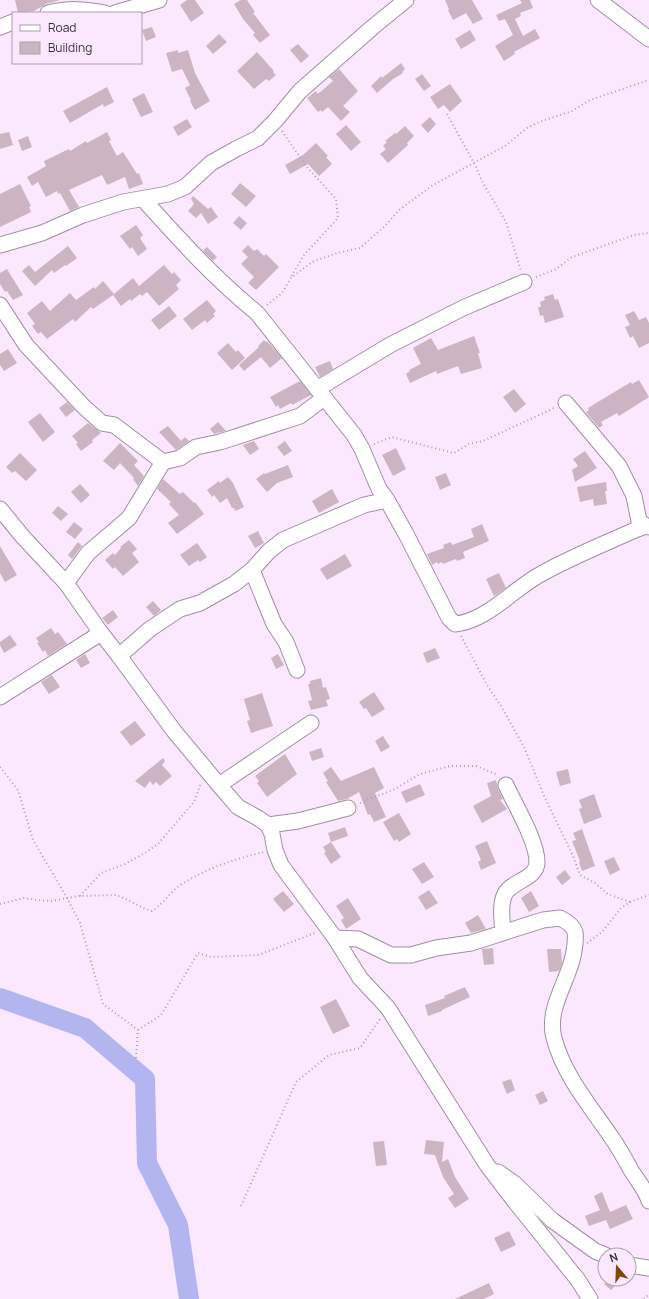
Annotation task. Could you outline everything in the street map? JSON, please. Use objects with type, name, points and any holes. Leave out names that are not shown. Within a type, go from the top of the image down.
[{"type":"street","points":[[118,12],[159,0]]},
{"type":"street","points":[[0,245],[42,233],[83,215],[123,202],[168,194],[185,187],[211,163],[258,138],[275,121],[300,91],[406,0]]},
{"type":"street","points":[[598,0],[649,39]]},
{"type":"street","points":[[52,12],[66,9],[98,12]]},
{"type":"street","points":[[0,27],[12,22]]},
{"type":"street","points":[[143,199],[191,254],[257,313],[354,435],[362,449],[379,489],[387,500],[406,534],[449,618],[455,624],[470,621],[482,615],[554,566],[648,526]]},
{"type":"street","points":[[66,583],[88,553],[129,518],[163,462],[180,458],[196,447],[220,442],[300,416],[320,393],[390,345],[463,308],[524,282]]},
{"type":"street","points":[[0,305],[26,345],[84,407],[102,424],[114,425],[163,462]]},
{"type":"street","points":[[566,403],[619,466],[634,496],[639,522],[648,526]]},
{"type":"street","points":[[119,656],[150,630],[180,609],[200,603],[234,584],[252,570],[269,551],[283,540],[364,506],[387,500]]},
{"type":"street","points":[[0,509],[23,537],[66,583],[101,633],[174,731],[204,768],[238,807],[268,825],[272,834],[275,850],[281,864],[331,933],[360,978],[388,1008],[487,1165],[578,1280],[590,1299]]},
{"type":"street","points":[[252,570],[274,624],[286,642],[297,670]]},
{"type":"street","points":[[0,697],[101,633]]},
{"type":"street","points":[[219,785],[312,723]]},
{"type":"street","points":[[503,932],[502,903],[504,894],[510,887],[535,870],[537,862],[532,839],[506,785]]},
{"type":"street","points":[[268,825],[298,821],[348,808]]},
{"type":"street","points":[[331,933],[358,939],[391,955],[411,955],[436,948],[471,943],[543,920],[560,918],[570,924],[575,932],[573,961],[556,1001],[553,1017],[554,1038],[575,1085],[613,1139],[649,1202]]},
{"type":"street","points":[[487,1165],[515,1184],[552,1220],[597,1252]]},
{"type":"street","points":[[637,1266],[649,1268]]},
{"type":"path","points":[[291,278],[312,262],[337,253],[360,248],[385,226],[399,210],[433,185],[505,146],[527,128],[539,122],[572,111],[590,100],[649,80]]},
{"type":"path","points":[[448,114],[483,183],[506,222],[524,282],[556,269],[572,257],[634,235],[649,233]]},
{"type":"path","points":[[257,313],[282,293],[304,254],[338,218],[336,199],[306,166],[275,121]]},
{"type":"path","points":[[362,449],[392,437],[454,453],[469,444],[483,441],[566,403]]},
{"type":"path","points":[[455,624],[487,685],[501,706],[524,747],[545,798],[573,856],[580,875],[595,883],[608,894],[630,902]]},
{"type":"path","points":[[348,808],[395,789],[420,774],[450,766],[476,766],[497,774],[506,785]]},
{"type":"path","points":[[0,767],[18,790],[33,840],[80,922],[103,1004],[138,1030]]},
{"type":"path","points":[[79,896],[101,873],[125,864],[158,844],[194,802],[201,785],[204,768]]},
{"type":"path","points":[[0,904],[24,898],[51,901],[79,896],[116,895],[152,911],[182,884],[213,868],[241,858],[275,850]]},
{"type":"path","points":[[573,961],[583,946],[602,932],[612,920],[616,912],[630,902],[649,895]]},
{"type":"path","points":[[138,1030],[161,1015],[198,953],[211,957],[258,955],[331,933]]},
{"type":"path","points":[[241,1206],[296,1082],[329,1055],[360,1048],[388,1008]]},
{"type":"path","points":[[136,1058],[138,1030]]},
{"type":"path","points":[[644,1299],[649,1294]]},
{"type":"building","points":[[15,0],[60,0],[46,4],[34,11],[18,12]]},
{"type":"building","points":[[187,0],[195,0],[204,13],[191,22],[180,5]]},
{"type":"building","points":[[241,0],[247,0],[255,12],[253,13],[270,35],[260,43],[253,35],[255,33],[243,19],[234,4]]},
{"type":"building","points":[[445,0],[472,0],[483,19],[473,24],[466,13],[453,20]]},
{"type":"building","points":[[520,0],[530,0],[533,8],[520,13],[521,16],[515,19],[523,36],[535,29],[540,38],[514,52],[515,54],[504,61],[495,46],[513,35],[505,19],[499,21],[496,15],[522,3]]},
{"type":"building","points":[[152,27],[156,37],[146,41],[142,30]]},
{"type":"building","points":[[470,30],[476,40],[461,49],[455,39]]},
{"type":"building","points":[[219,34],[227,42],[213,54],[206,46]]},
{"type":"building","points":[[298,44],[309,56],[301,63],[290,50]]},
{"type":"building","points":[[178,50],[178,53],[188,50],[195,73],[210,101],[195,110],[185,88],[190,85],[182,69],[172,72],[166,53]]},
{"type":"building","points":[[257,52],[276,75],[269,81],[266,79],[254,89],[237,71]]},
{"type":"building","points":[[401,63],[405,69],[402,72],[403,73],[393,79],[377,93],[371,86],[381,76],[382,78]]},
{"type":"building","points":[[339,69],[358,91],[343,106],[350,112],[341,121],[328,107],[322,112],[321,110],[318,112],[307,98],[316,91],[318,94],[333,81],[329,77]]},
{"type":"building","points":[[422,74],[431,86],[424,91],[415,79]]},
{"type":"building","points":[[450,84],[462,101],[450,112],[444,105],[438,109],[430,97]]},
{"type":"building","points":[[107,87],[114,102],[104,107],[103,104],[70,123],[63,111]]},
{"type":"building","points":[[144,93],[153,112],[141,117],[132,99]]},
{"type":"building","points":[[430,117],[436,124],[428,133],[421,125]]},
{"type":"building","points":[[187,119],[192,127],[178,136],[173,127]]},
{"type":"building","points":[[346,125],[361,142],[351,151],[336,134]]},
{"type":"building","points":[[405,126],[414,136],[407,143],[408,145],[388,163],[380,154],[386,149],[383,146],[387,142],[385,141]]},
{"type":"building","points":[[9,132],[13,145],[0,149],[0,134]]},
{"type":"building","points":[[107,132],[111,140],[109,141],[117,156],[123,152],[137,174],[139,173],[143,184],[129,189],[125,177],[107,185],[102,175],[69,190],[79,207],[70,211],[60,193],[58,194],[57,191],[46,197],[38,182],[32,186],[27,177],[46,166],[44,161],[69,149],[70,151],[86,141],[87,143]]},
{"type":"building","points":[[28,136],[32,147],[22,151],[18,140]]},
{"type":"building","points":[[316,143],[328,156],[326,157],[332,164],[319,176],[308,164],[290,174],[285,165],[303,155]]},
{"type":"building","points":[[240,183],[256,196],[246,207],[231,194]]},
{"type":"building","points":[[20,184],[31,206],[29,207],[31,212],[0,227],[0,194]]},
{"type":"building","points":[[193,196],[208,209],[211,207],[218,217],[208,224],[201,213],[196,218],[188,211],[194,204],[191,199]]},
{"type":"building","points":[[239,216],[247,223],[241,230],[233,223]]},
{"type":"building","points":[[136,225],[143,235],[140,238],[147,249],[138,256],[132,247],[130,249],[120,236]]},
{"type":"building","points":[[248,245],[254,251],[257,249],[264,256],[266,254],[279,267],[256,290],[248,283],[254,277],[241,264],[248,257],[242,251]]},
{"type":"building","points":[[68,246],[77,258],[54,273],[52,270],[35,286],[22,271],[29,265],[35,272]]},
{"type":"building","points":[[207,247],[217,257],[213,261],[203,251]]},
{"type":"building","points":[[164,265],[172,274],[174,272],[181,280],[176,285],[179,289],[159,306],[147,292],[142,296],[140,294],[131,301],[130,299],[121,306],[113,295],[93,309],[91,307],[75,322],[73,319],[47,339],[41,332],[38,334],[32,326],[35,324],[27,313],[42,301],[50,311],[70,293],[76,300],[94,287],[95,289],[103,281],[114,294],[133,278],[139,286]]},
{"type":"building","points":[[7,269],[23,295],[13,300],[0,284],[0,273]]},
{"type":"building","points":[[553,294],[555,300],[558,299],[564,317],[545,323],[543,315],[540,316],[538,307],[541,307],[540,302],[545,300],[544,297]]},
{"type":"building","points":[[207,300],[216,311],[213,314],[215,316],[207,323],[205,320],[192,330],[183,319]]},
{"type":"building","points":[[169,306],[177,316],[159,330],[151,320]]},
{"type":"building","points":[[634,311],[639,320],[646,317],[649,323],[649,343],[639,348],[633,336],[630,338],[625,327],[630,325],[625,315]]},
{"type":"building","points":[[474,336],[480,353],[478,353],[482,368],[461,374],[458,366],[437,374],[436,371],[410,383],[406,374],[410,371],[409,370],[421,364],[413,348],[431,338],[438,350]]},
{"type":"building","points":[[264,340],[266,342],[267,341],[282,358],[270,368],[261,357],[244,371],[239,365],[259,347],[258,346]]},
{"type":"building","points":[[228,343],[236,352],[238,350],[245,358],[232,370],[217,353]]},
{"type":"building","points":[[8,349],[17,363],[4,371],[0,365],[0,354]]},
{"type":"building","points":[[330,361],[333,369],[320,377],[315,367]]},
{"type":"building","points":[[639,380],[649,397],[619,416],[617,413],[601,422],[603,425],[599,428],[586,412],[589,410],[588,408],[631,382],[632,384]]},
{"type":"building","points":[[300,381],[311,395],[292,405],[291,403],[280,409],[278,405],[276,407],[270,397]]},
{"type":"building","points":[[514,389],[526,404],[515,413],[503,397]]},
{"type":"building","points":[[67,402],[75,410],[66,417],[59,408]]},
{"type":"building","points":[[40,413],[55,432],[43,442],[28,422]]},
{"type":"building","points":[[218,422],[226,431],[214,434],[210,429]]},
{"type":"building","points":[[88,423],[101,433],[92,440],[93,442],[81,451],[76,444],[78,443],[72,436]]},
{"type":"building","points":[[168,426],[181,441],[185,437],[189,441],[176,450],[159,432]]},
{"type":"building","points":[[254,441],[259,449],[250,455],[243,445]]},
{"type":"building","points":[[285,441],[292,451],[284,456],[277,447]]},
{"type":"building","points":[[120,443],[138,461],[134,465],[144,476],[138,486],[133,479],[134,478],[120,463],[114,470],[103,461]]},
{"type":"building","points":[[396,448],[406,469],[393,476],[382,455]]},
{"type":"building","points":[[585,451],[597,468],[575,482],[572,470],[578,466],[573,459]]},
{"type":"building","points":[[20,453],[37,470],[26,481],[15,471],[12,473],[6,467]]},
{"type":"building","points":[[288,465],[293,477],[277,483],[267,492],[256,479],[264,473],[265,474]]},
{"type":"building","points":[[446,473],[451,485],[440,490],[435,477]]},
{"type":"building","points":[[228,477],[233,483],[244,507],[235,511],[227,498],[220,503],[214,495],[212,497],[207,490],[219,481],[220,483]]},
{"type":"building","points":[[163,479],[180,494],[183,492],[194,503],[195,502],[204,514],[177,534],[168,523],[179,515],[169,504],[171,502],[157,489]]},
{"type":"building","points":[[606,482],[607,491],[605,491],[607,504],[594,506],[593,499],[580,502],[577,487]]},
{"type":"building","points":[[80,484],[90,495],[81,503],[71,492]]},
{"type":"building","points":[[332,489],[339,502],[319,513],[312,501]]},
{"type":"building","points":[[58,506],[68,514],[61,521],[52,513]]},
{"type":"building","points":[[74,522],[83,529],[75,539],[66,532]]},
{"type":"building","points":[[482,524],[489,541],[463,552],[465,558],[457,561],[456,559],[443,564],[442,562],[438,564],[437,562],[432,565],[427,554],[444,548],[443,545],[451,542],[452,545],[474,537],[471,529]]},
{"type":"building","points":[[258,531],[264,543],[255,548],[248,536]]},
{"type":"building","points":[[129,540],[137,549],[132,553],[139,562],[123,576],[115,567],[113,569],[105,560],[113,553],[115,555],[121,548],[120,547]]},
{"type":"building","points":[[78,542],[82,546],[72,559],[68,555]]},
{"type":"building","points":[[197,543],[207,557],[200,562],[198,560],[189,566],[180,555]]},
{"type":"building","points":[[0,546],[17,575],[5,582],[0,573]]},
{"type":"building","points":[[345,554],[352,566],[327,580],[320,569]]},
{"type":"building","points":[[499,573],[506,588],[494,596],[486,579]]},
{"type":"building","points":[[153,601],[161,610],[154,616],[146,607]]},
{"type":"building","points":[[113,610],[118,617],[108,625],[102,618]]},
{"type":"building","points":[[51,628],[55,634],[58,632],[67,644],[48,656],[45,650],[43,652],[37,643],[39,642],[36,638]]},
{"type":"building","points":[[10,635],[17,645],[4,653],[0,642]]},
{"type":"building","points":[[435,648],[440,658],[427,663],[423,653]]},
{"type":"building","points":[[85,654],[90,663],[81,668],[76,660]]},
{"type":"building","points":[[278,654],[284,665],[276,669],[271,658]]},
{"type":"building","points":[[52,675],[60,687],[49,694],[41,682]]},
{"type":"building","points":[[321,678],[323,688],[326,687],[330,699],[326,700],[328,706],[311,710],[308,701],[312,700],[308,684],[310,684],[310,681]]},
{"type":"building","points":[[374,692],[385,709],[372,717],[366,708],[364,709],[359,702]]},
{"type":"building","points":[[262,693],[273,726],[251,733],[247,721],[250,720],[244,699]]},
{"type":"building","points":[[135,721],[146,735],[131,746],[120,732]]},
{"type":"building","points":[[383,736],[390,747],[381,752],[375,741]]},
{"type":"building","points":[[321,748],[324,757],[312,761],[309,752]]},
{"type":"building","points":[[285,754],[297,774],[267,797],[257,783],[259,781],[255,776]]},
{"type":"building","points":[[163,758],[165,761],[162,765],[172,776],[160,786],[156,782],[153,785],[150,781],[145,788],[135,781]]},
{"type":"building","points":[[331,767],[341,781],[374,767],[384,788],[375,793],[386,817],[374,822],[370,814],[368,815],[359,792],[347,799],[338,801],[326,782],[328,781],[323,773]]},
{"type":"building","points":[[568,769],[571,783],[560,786],[556,772]]},
{"type":"building","points":[[496,780],[498,789],[503,799],[500,800],[507,809],[482,823],[473,806],[491,796],[487,783]]},
{"type":"building","points":[[420,784],[425,795],[406,803],[401,792]]},
{"type":"building","points":[[594,794],[602,817],[584,824],[579,809],[582,808],[579,800]]},
{"type":"building","points":[[399,813],[411,834],[399,842],[397,839],[394,841],[383,822]]},
{"type":"building","points":[[345,827],[348,836],[331,842],[328,833]]},
{"type":"building","points":[[582,829],[595,866],[582,871],[580,861],[572,841],[576,840],[573,833]]},
{"type":"building","points":[[487,841],[496,863],[481,870],[478,862],[481,860],[475,846]]},
{"type":"building","points":[[331,842],[341,857],[331,864],[324,853],[326,852],[323,847]]},
{"type":"building","points":[[614,857],[620,870],[610,875],[604,861]]},
{"type":"building","points":[[424,862],[434,877],[422,884],[412,869]]},
{"type":"building","points":[[565,870],[571,878],[562,885],[556,877]]},
{"type":"building","points":[[429,890],[438,903],[426,910],[418,897]]},
{"type":"building","points":[[283,891],[294,904],[284,912],[273,899]]},
{"type":"building","points":[[531,891],[539,906],[529,912],[521,898]]},
{"type":"building","points":[[348,898],[361,919],[346,929],[341,920],[344,918],[336,906]]},
{"type":"building","points":[[478,915],[486,929],[471,933],[465,923]]},
{"type":"building","points":[[493,948],[494,964],[484,965],[482,949]]},
{"type":"building","points":[[547,949],[561,949],[562,963],[559,971],[549,972]]},
{"type":"building","points":[[465,987],[470,997],[442,1011],[428,1016],[425,1005],[445,998],[444,996]]},
{"type":"building","points":[[336,999],[350,1026],[333,1034],[320,1007]]},
{"type":"building","points":[[511,1079],[515,1090],[507,1094],[502,1082]]},
{"type":"building","points":[[543,1091],[548,1101],[540,1105],[535,1095]]},
{"type":"building","points":[[426,1140],[444,1142],[442,1162],[448,1159],[455,1177],[469,1199],[455,1208],[448,1198],[454,1194],[443,1177],[435,1155],[424,1154]]},
{"type":"building","points":[[384,1141],[387,1165],[376,1166],[373,1142]]},
{"type":"building","points":[[602,1192],[610,1212],[626,1205],[633,1219],[610,1229],[606,1220],[589,1226],[585,1216],[600,1210],[594,1196]]},
{"type":"building","points":[[509,1231],[516,1245],[501,1252],[494,1238]]},
{"type":"building","points":[[489,1283],[494,1294],[484,1299],[455,1299]]},
{"type":"waterway","points":[[0,998],[85,1028],[145,1079],[147,1163],[178,1225],[189,1299]]}]
